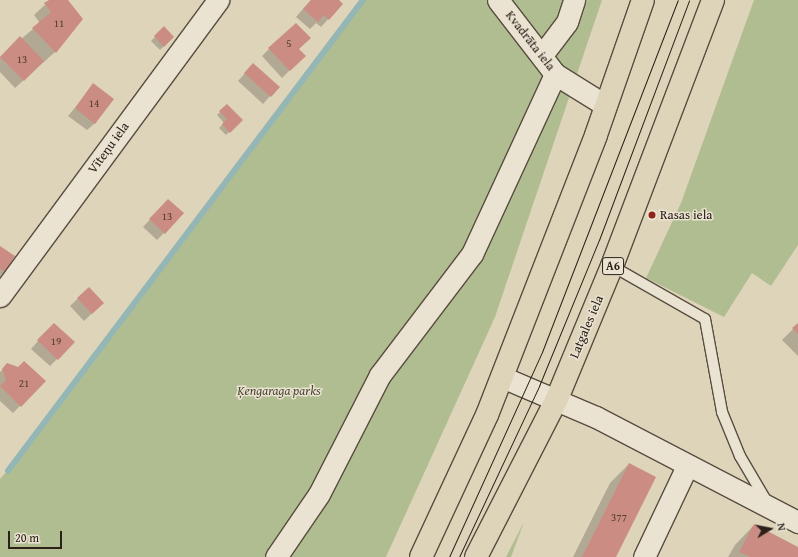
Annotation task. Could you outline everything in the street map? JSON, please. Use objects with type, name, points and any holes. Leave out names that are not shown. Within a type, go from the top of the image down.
[{"type":"highway","points":[[421,557],[502,377],[643,0]]},
{"type":"highway","name":"Latgales iela","points":[[476,557],[556,401],[612,266],[713,0]]},
{"type":"street","name":"Vīteņu iela","points":[[0,296],[218,0]]},
{"type":"street","name":"Kvadrāta iela","points":[[498,0],[542,55],[555,74],[605,105]]},
{"type":"street","points":[[542,55],[567,22],[574,0]]},
{"type":"street","points":[[276,557],[319,494],[380,375],[472,254],[555,74]]},
{"type":"street","points":[[502,377],[596,417],[687,466],[798,522]]},
{"type":"street","points":[[644,557],[687,466]]},
{"type":"lane","points":[[612,266],[705,319],[722,412],[740,456],[771,508]]},
{"type":"green space","name":"Ķengaraga parks","points":[[363,0],[602,0],[495,317],[386,557],[0,557],[0,479],[34,441]]},
{"type":"green space","points":[[754,0],[798,0],[798,245],[771,286],[752,273],[724,317],[646,278],[681,203]]},
{"type":"green space","points":[[524,522],[511,557],[506,557]]},
{"type":"building","points":[[49,0],[68,0],[83,19],[56,53],[32,28],[51,12],[44,3]]},
{"type":"building","points":[[311,0],[339,0],[343,4],[329,20],[324,15],[318,22],[303,9]]},
{"type":"building","points":[[296,23],[311,38],[299,49],[306,56],[290,71],[268,48]]},
{"type":"building","points":[[164,26],[174,37],[164,47],[154,36]]},
{"type":"building","points":[[20,36],[44,61],[24,81],[0,57]]},
{"type":"building","points":[[253,63],[280,87],[271,97],[244,73]]},
{"type":"building","points":[[93,83],[114,99],[95,124],[75,108]]},
{"type":"building","points":[[227,104],[243,120],[230,133],[222,124],[227,119],[219,111]]},
{"type":"building","points":[[168,199],[184,213],[165,234],[149,219]]},
{"type":"building","points":[[0,246],[15,256],[5,272],[0,269]]},
{"type":"building","points":[[89,287],[104,303],[92,314],[77,298]]},
{"type":"building","points":[[54,323],[75,342],[58,360],[37,340]]},
{"type":"building","points":[[798,323],[798,334],[792,328]]},
{"type":"building","points":[[24,361],[46,381],[21,407],[0,386],[6,380],[2,369],[7,363],[18,367]]},
{"type":"building","points":[[629,463],[656,477],[616,557],[582,557]]},
{"type":"building","points":[[754,524],[798,547],[798,557],[750,557],[739,552]]},
{"type":"waterway","points":[[8,471],[363,0]]},
{"type":"tram line","points":[[449,557],[542,352],[678,0]]},
{"type":"tram line","points":[[459,557],[539,386],[599,240],[689,0]]},
{"type":"place","name":"Rasas iela","points":[[652,215]]}]
